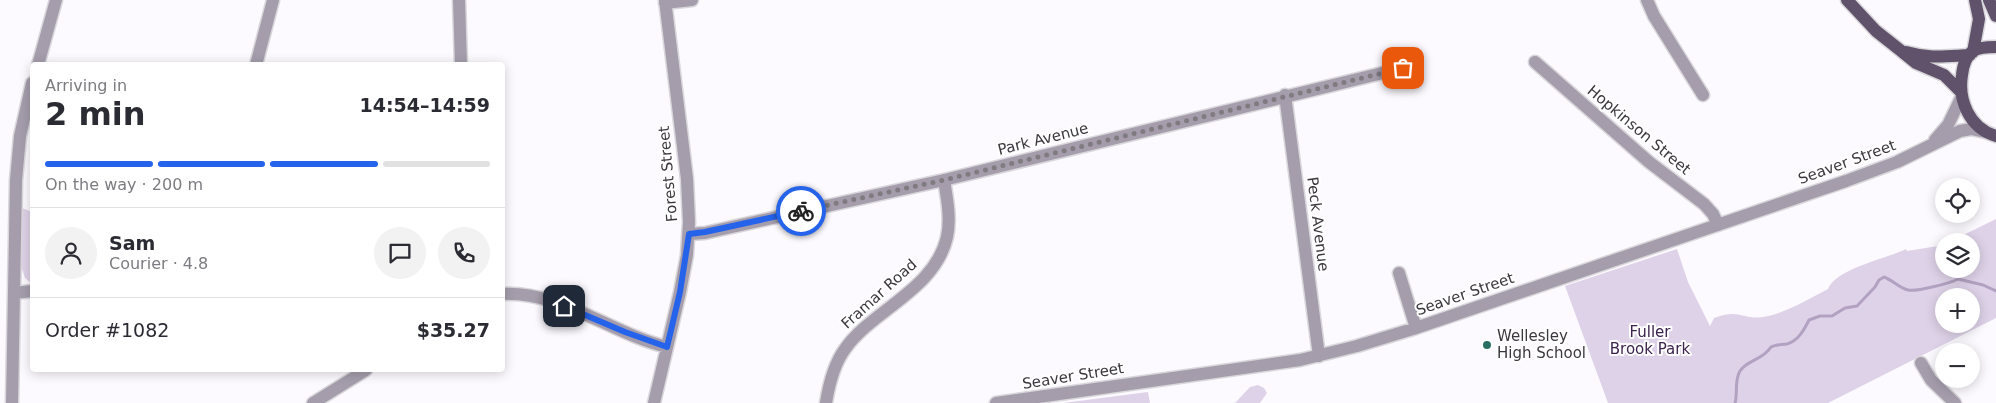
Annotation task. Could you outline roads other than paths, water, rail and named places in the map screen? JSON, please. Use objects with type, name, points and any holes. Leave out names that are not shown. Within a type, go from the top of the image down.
[{"type":"main road","points":[[1848,0],[1876,31],[1916,63],[1944,75],[1961,94],[1970,115],[1978,126],[1993,136]]},
{"type":"main road","points":[[1961,94],[1964,63],[1972,53],[1979,19],[1975,0]]},
{"type":"main road","points":[[1989,0],[1996,16]]},
{"type":"main road","points":[[1900,50],[1928,57],[1972,53],[1980,49],[1996,47]]},
{"type":"street","points":[[39,62],[56,0]]},
{"type":"street","points":[[257,62],[273,0]]},
{"type":"street","points":[[459,0],[461,62]]},
{"type":"street","points":[[665,1],[692,0]]},
{"type":"street","points":[[1647,0],[1654,16],[1703,95]]},
{"type":"street","name":"Forest Street","points":[[654,403],[680,292],[689,234],[686,180],[665,1]]},
{"type":"street","name":"Hopkinson Street","points":[[1534,62],[1649,162],[1704,204],[1713,214],[1718,226]]},
{"type":"street","name":"Park Avenue","points":[[689,234],[944,180],[1403,68]]},
{"type":"street","points":[[12,403],[17,162],[30,92]]},
{"type":"street","name":"Seaver Street","points":[[1927,147],[1948,125],[1961,94]]},
{"type":"street","name":"Peck Avenue","points":[[1285,96],[1319,356]]},
{"type":"street","name":"Seaver Street","points":[[996,403],[1319,356],[1416,328],[1718,226],[1885,167],[1960,131],[1971,129],[1993,136]]},
{"type":"street","name":"Framar Road","points":[[826,403],[834,372],[845,349],[861,332],[911,291],[940,255],[948,231],[944,180]]},
{"type":"street","points":[[1399,273],[1416,328]]},
{"type":"street","points":[[15,294],[30,291]]},
{"type":"street","points":[[505,294],[526,295],[552,302],[633,336],[667,347]]},
{"type":"street","points":[[1921,363],[1932,380],[1955,403]]},
{"type":"street","points":[[312,403],[363,372]]},
{"type":"waterway","points":[[1735,403],[1737,379],[1743,367],[1764,355],[1771,347],[1791,343],[1803,331],[1809,320],[1820,316],[1832,316],[1845,308],[1857,306],[1879,280],[1884,277],[1908,290],[1933,287],[1958,279],[1983,285],[1996,291]]},
{"type":"place","name":"Wellesley High School","points":[[1487,345]]},
{"type":"park label","name":"Fuller Brook Park","points":[[1650,340]]}]
